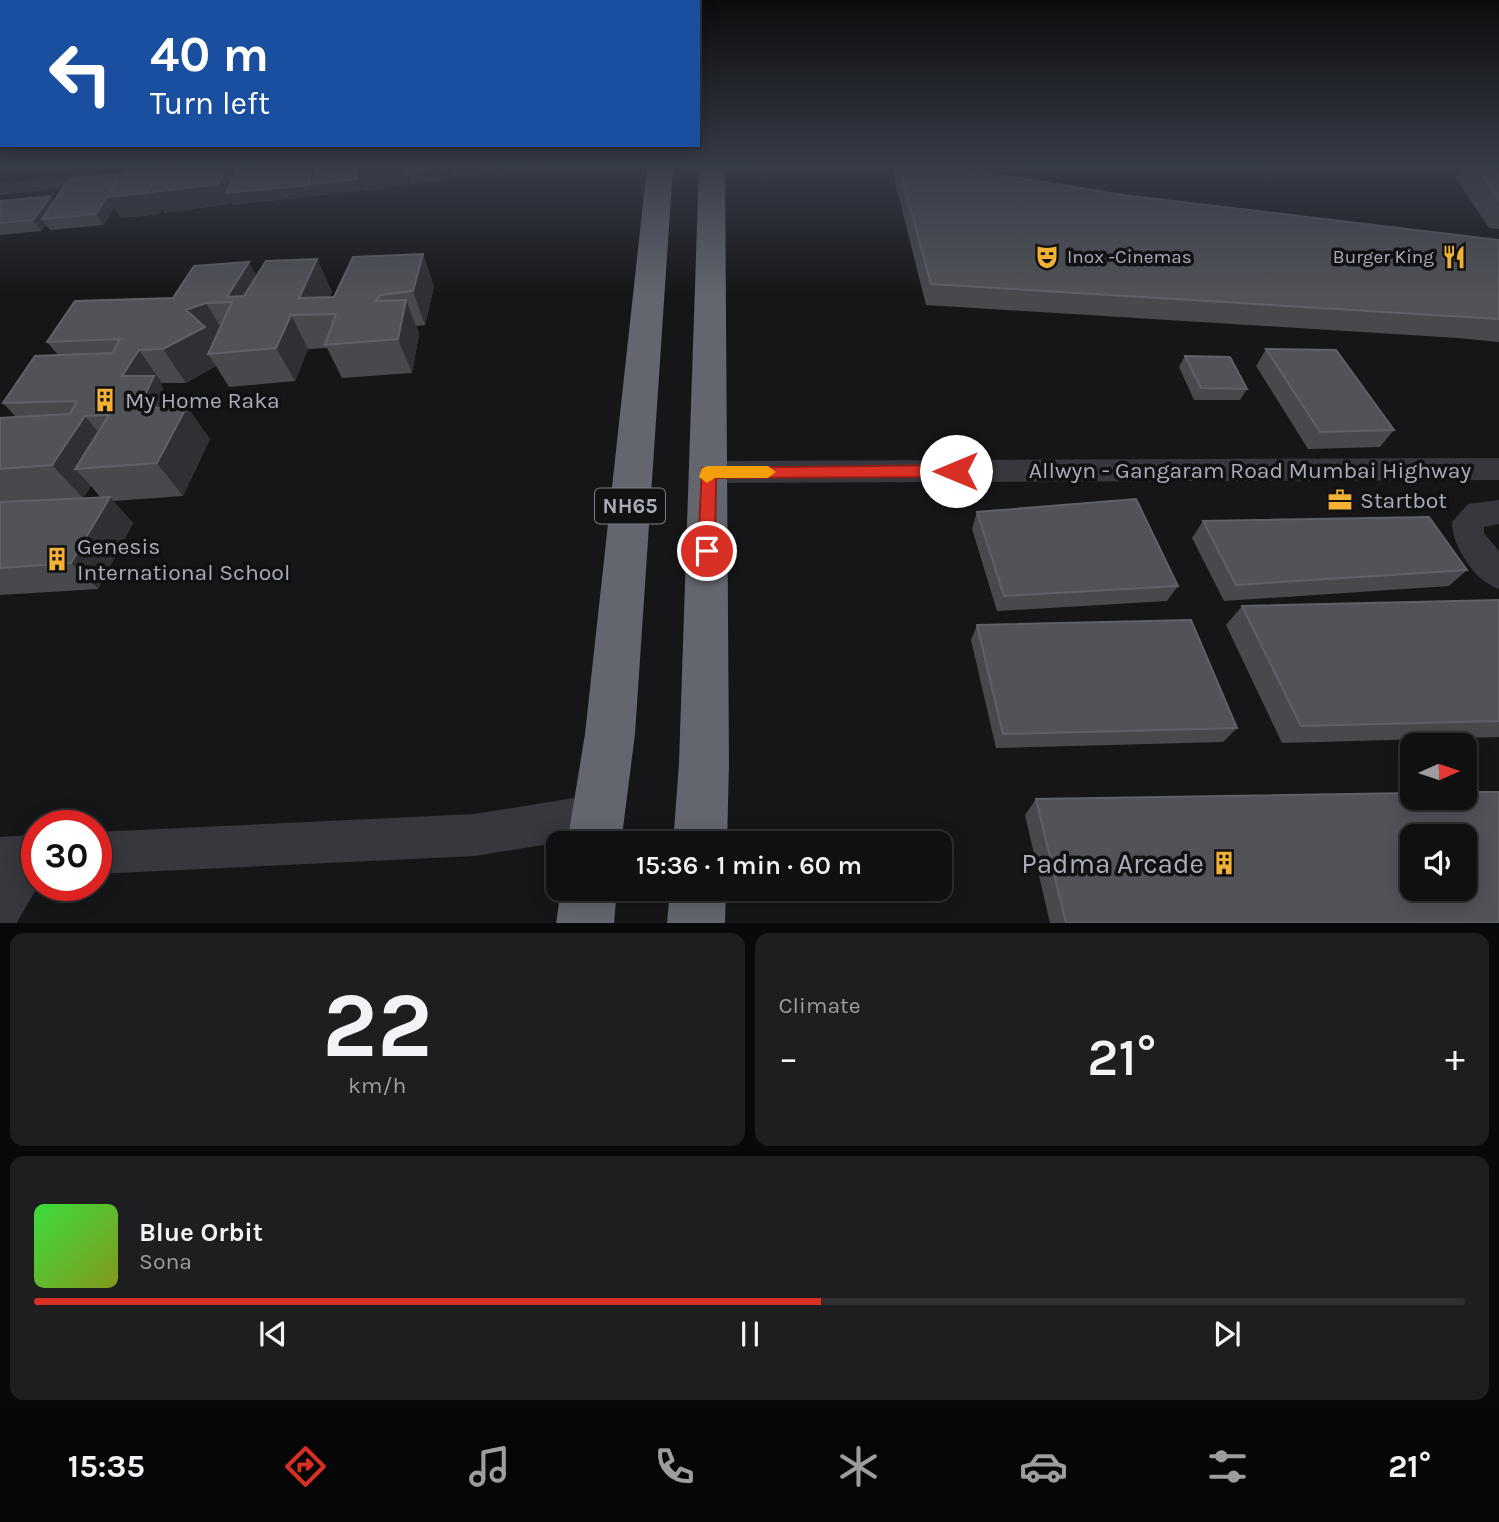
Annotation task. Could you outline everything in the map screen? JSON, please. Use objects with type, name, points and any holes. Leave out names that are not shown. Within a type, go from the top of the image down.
[{"type":"highway","name":"NH65","points":[[596,829],[610,734],[656,210]]},
{"type":"highway","points":[[701,831],[704,763],[711,210]]},
{"type":"highway","points":[[585,923],[588,901]]},
{"type":"highway","points":[[696,923],[697,901]]},
{"type":"street","name":"Allwyn - Gangaram Road Mumbai Highway","points":[[708,472],[1499,469]]},
{"type":"street","points":[[1499,512],[1479,513],[1468,522],[1468,537],[1499,575]]},
{"type":"street","points":[[112,852],[596,829]]},
{"type":"street","points":[[0,908],[21,861]]},
{"type":"building","points":[[0,210],[40,210],[33,220],[0,223]]},
{"type":"building","points":[[48,210],[98,210],[96,214],[42,219]]},
{"type":"building","points":[[911,210],[1249,210],[1499,240],[1499,319],[931,284]]},
{"type":"building","points":[[423,254],[413,291],[380,295],[376,301],[406,300],[398,339],[325,345],[336,314],[291,315],[276,348],[208,354],[232,302],[206,303],[186,310],[205,327],[163,349],[139,350],[122,376],[154,376],[144,397],[156,400],[155,408],[187,406],[157,463],[75,469],[109,415],[85,416],[52,465],[0,469],[0,418],[70,414],[77,401],[3,403],[35,356],[112,353],[120,339],[47,342],[75,301],[173,298],[194,266],[249,262],[227,297],[244,296],[266,261],[317,259],[299,298],[334,297],[353,257]]},
{"type":"building","points":[[1266,349],[1336,350],[1394,430],[1320,432]]},
{"type":"building","points":[[1185,356],[1230,357],[1247,389],[1201,388]]},
{"type":"building","points":[[110,497],[71,563],[0,568],[0,502]]},
{"type":"building","points":[[1136,499],[1178,586],[1004,596],[977,512]]},
{"type":"building","points":[[1429,517],[1467,570],[1236,585],[1203,521]]},
{"type":"building","points":[[1499,600],[1499,721],[1301,726],[1242,606]]},
{"type":"building","points":[[1191,620],[1237,728],[1003,734],[977,625]]},
{"type":"building","name":"Padma Arcade","points":[[1477,792],[1499,792],[1499,923],[1066,923],[1036,799],[1400,793],[1400,810],[1477,810]]},
{"type":"slow traffic","points":[[707,477],[708,472],[768,472]]},
{"type":"place","name":"Inox -Cinemas","points":[[1047,257]]},
{"type":"place","name":"Burger King","points":[[1454,257]]},
{"type":"place","name":"My Home Raka","points":[[105,400]]},
{"type":"place","name":"Startbot","points":[[1340,500]]},
{"type":"place","name":"Genesis International School","points":[[57,559]]},
{"type":"place","name":"Padma Arcade","points":[[1224,863]]},
{"type":"route","points":[[707,551],[708,472],[956,471]]}]
